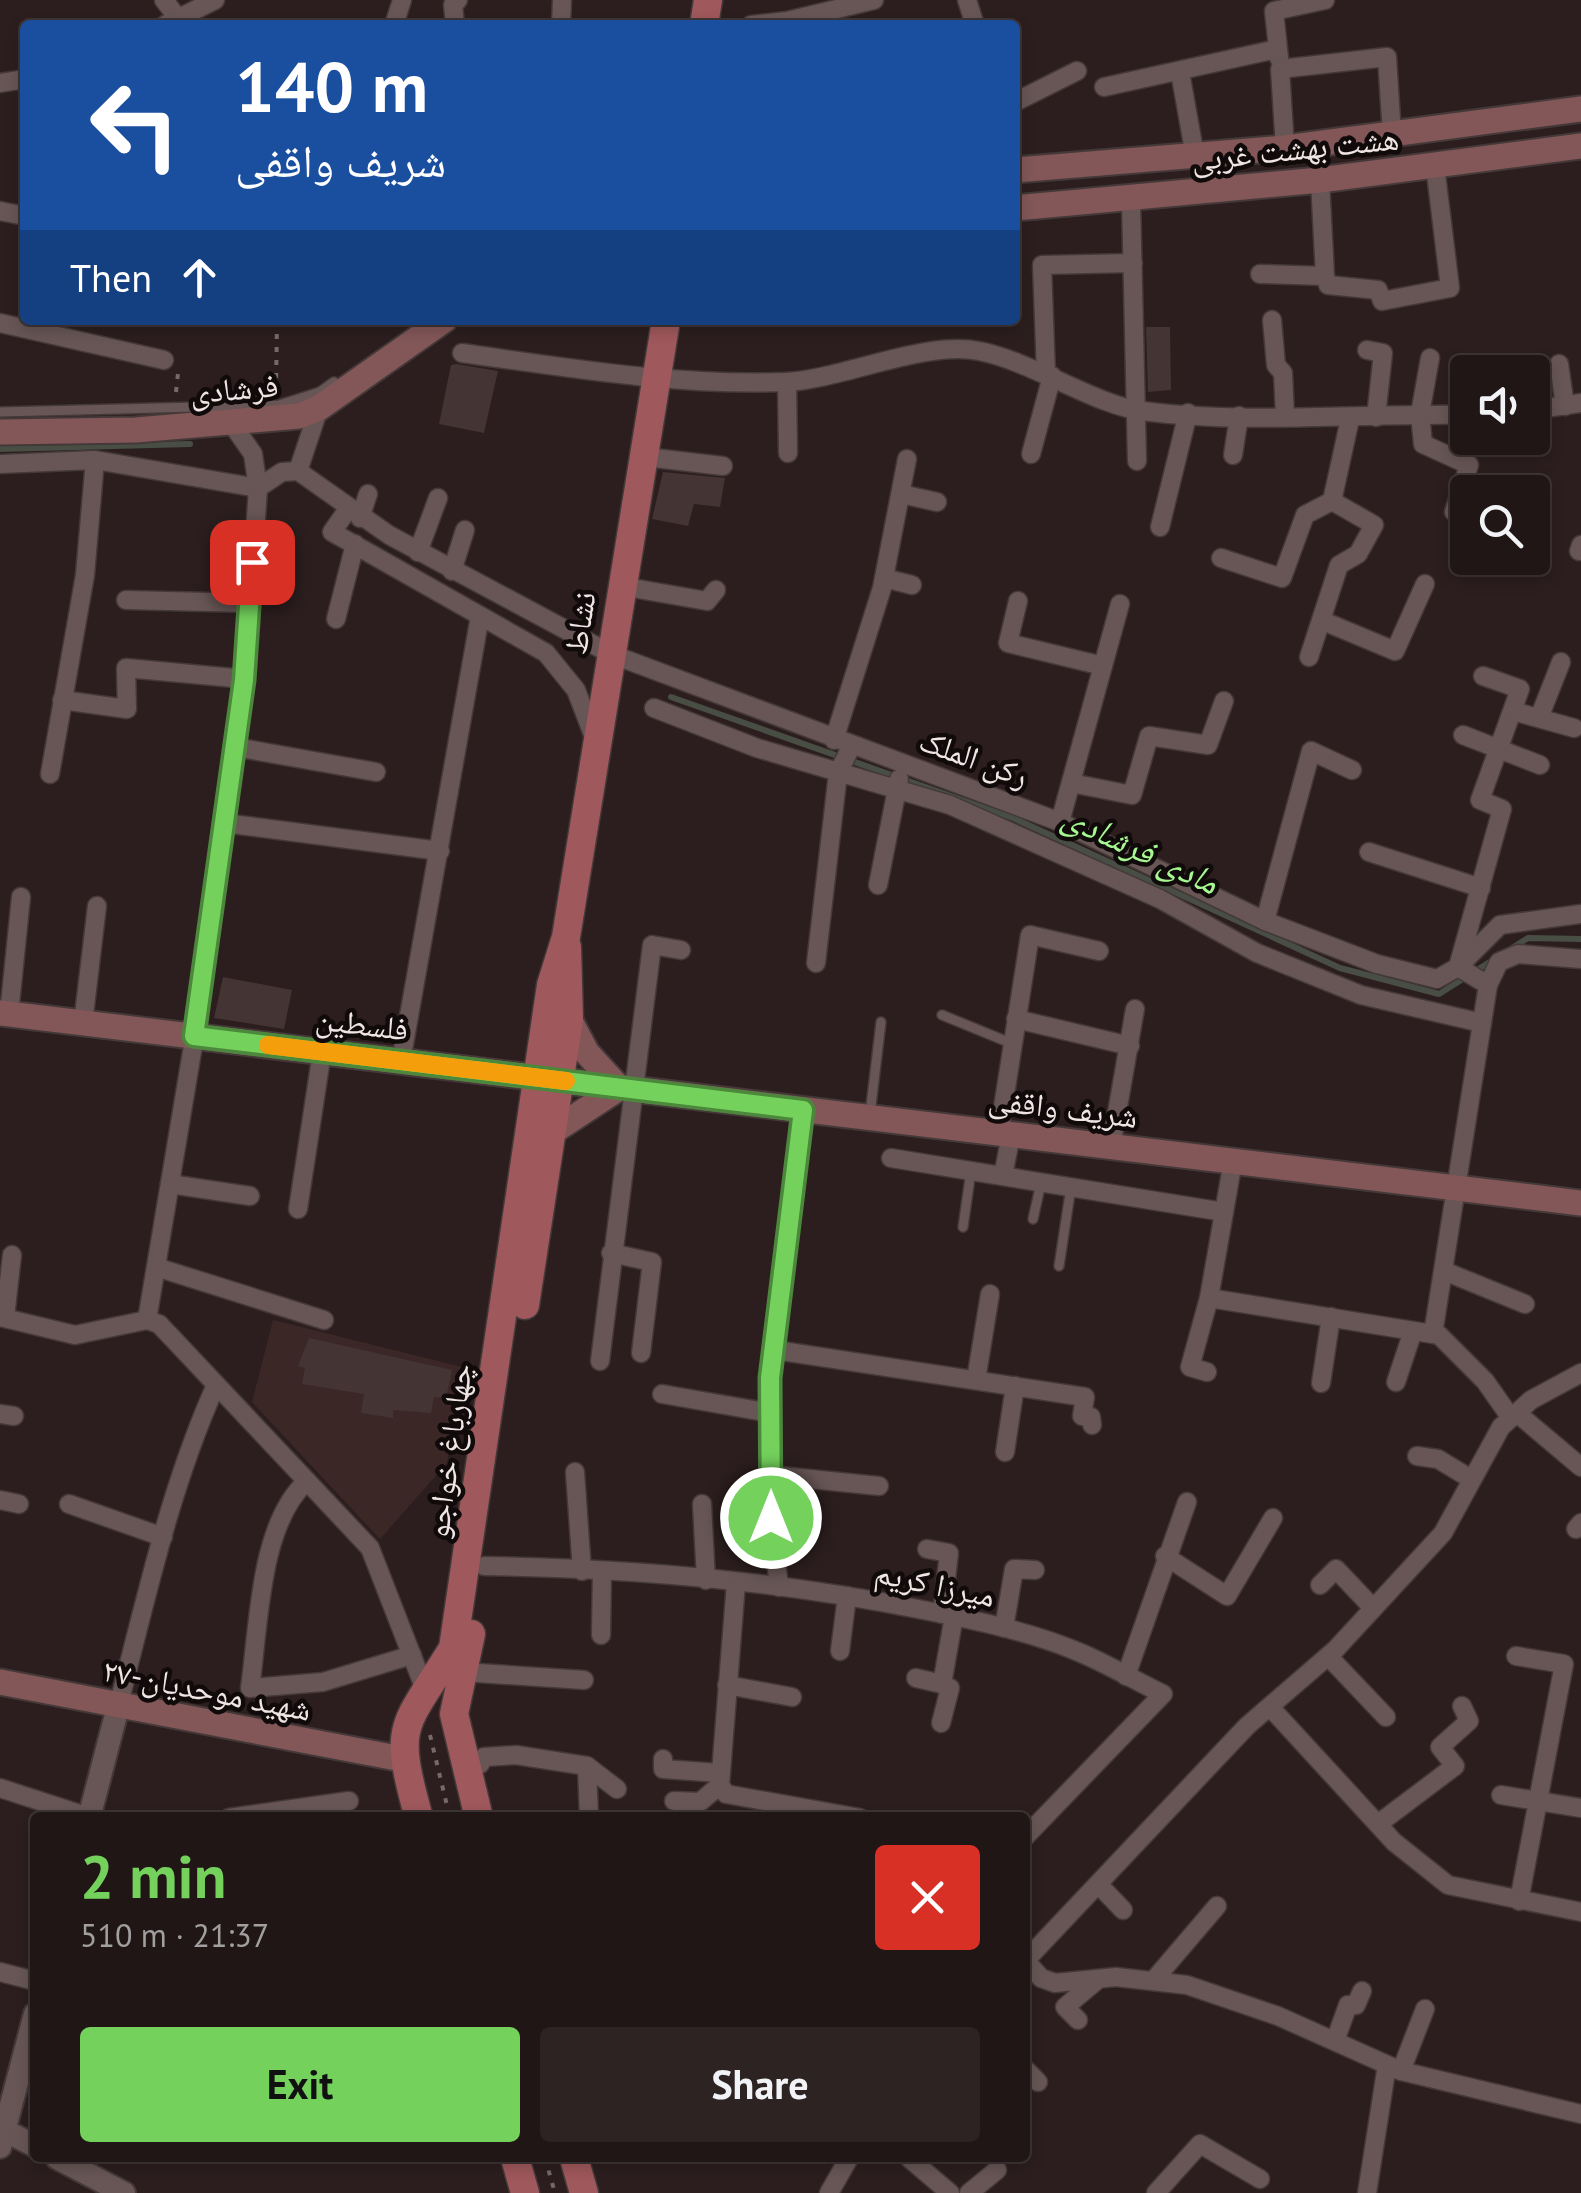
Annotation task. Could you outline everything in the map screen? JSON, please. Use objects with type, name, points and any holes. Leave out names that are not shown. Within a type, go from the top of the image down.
[{"type":"main road","name":"هشت بهشت غربی","points":[[1020,170],[1285,148],[1581,110]]},
{"type":"main road","name":"هشت بهشت غربی","points":[[1020,208],[1320,180],[1581,146]]},
{"type":"main road","name":"فرشادی","points":[[0,432],[278,420],[319,408],[437,325]]},
{"type":"main road","name":"نشاط","points":[[549,1080],[551,985],[566,937],[665,325]]},
{"type":"main road","name":"نشاط","points":[[549,1080],[569,1019],[566,937]]},
{"type":"main road","name":"فلسطین","points":[[3,1014],[549,1080]]},
{"type":"main road","points":[[552,1132],[628,1089],[587,1053],[569,1019]]},
{"type":"main road","name":"شریف واقفی","points":[[549,1080],[1581,1203]]},
{"type":"main road","name":"چهارباغ خواجو","points":[[477,1812],[454,1714],[484,1566],[552,1132],[549,1080]]},
{"type":"main road","name":"چهارباغ خواجو","points":[[417,1812],[402,1760],[404,1726],[454,1648],[549,1080]]},
{"type":"main road","name":"۲۷-شهید موحدیان","points":[[0,1682],[402,1760]]},
{"type":"main road","points":[[422,1699],[438,1700],[454,1714]]},
{"type":"main road","points":[[516,2162],[525,2193]]},
{"type":"main road","points":[[575,2162],[584,2193]]},
{"type":"street","points":[[181,20],[215,0]]},
{"type":"street","points":[[783,20],[824,6],[874,0]]},
{"type":"street","points":[[1285,148],[1274,11],[1324,0]]},
{"type":"street","points":[[1104,87],[1277,49]]},
{"type":"street","points":[[1280,69],[1388,57],[1392,134]]},
{"type":"street","points":[[1020,100],[1077,71]]},
{"type":"street","points":[[1180,72],[1195,156]]},
{"type":"street","points":[[1320,180],[1324,276],[1328,286],[1378,290],[1382,301],[1450,288],[1434,166]]},
{"type":"street","points":[[1131,200],[1136,461]]},
{"type":"street","points":[[1031,454],[1049,375],[1042,264],[1133,263]]},
{"type":"street","points":[[1260,274],[1324,276]]},
{"type":"street","points":[[1272,320],[1276,366],[1283,374],[1285,417]]},
{"type":"street","points":[[40,326],[164,360]]},
{"type":"street","points":[[462,352],[656,380],[787,382],[825,377],[884,360],[977,350],[1138,411],[1350,419],[1450,415]]},
{"type":"street","points":[[1367,350],[1383,352],[1376,417]]},
{"type":"street","points":[[1430,358],[1420,414],[1423,444],[1469,465],[1466,475]]},
{"type":"street","points":[[1559,364],[1573,404]]},
{"type":"street","points":[[787,382],[788,453]]},
{"type":"street","points":[[0,464],[94,460],[258,488],[282,472],[298,471],[319,408]]},
{"type":"street","points":[[1160,527],[1188,414]]},
{"type":"street","points":[[1233,455],[1239,416]]},
{"type":"street","points":[[1332,501],[1350,419]]},
{"type":"street","points":[[147,1320],[194,1038],[244,680],[258,488],[253,454],[232,424]]},
{"type":"street","points":[[646,457],[723,466]]},
{"type":"street","points":[[816,963],[843,743],[884,578],[908,459]]},
{"type":"street","points":[[50,774],[85,575],[94,460]]},
{"type":"street","name":"رکن الملک","points":[[298,471],[354,513],[418,552],[611,654],[1060,822],[1265,921],[1377,964],[1436,978],[1458,968]]},
{"type":"street","points":[[368,494],[332,532],[522,637],[564,668],[596,742]]},
{"type":"street","points":[[900,494],[937,502]]},
{"type":"street","points":[[418,552],[438,498]]},
{"type":"street","points":[[1221,558],[1282,578],[1305,515],[1332,501]]},
{"type":"street","points":[[1309,657],[1339,565],[1358,554],[1374,526],[1332,501]]},
{"type":"street","points":[[452,571],[465,530]]},
{"type":"street","points":[[336,619],[355,544]]},
{"type":"street","points":[[884,578],[912,586]]},
{"type":"street","points":[[1323,621],[1396,651],[1425,584]]},
{"type":"street","points":[[621,586],[707,601],[716,590]]},
{"type":"street","points":[[126,600],[250,603]]},
{"type":"street","points":[[1018,601],[1008,643],[1103,666]]},
{"type":"street","points":[[1060,822],[1120,604]]},
{"type":"street","points":[[401,1061],[480,616]]},
{"type":"street","points":[[1538,718],[1561,662]]},
{"type":"street","points":[[62,700],[127,710],[126,668],[244,680]]},
{"type":"street","points":[[1458,968],[1502,809],[1480,800],[1520,688],[1483,676]]},
{"type":"street","points":[[1071,784],[1132,795],[1149,736],[1208,744],[1224,701]]},
{"type":"street","name":"رکن الملک","points":[[654,708],[758,748],[979,818],[1160,899],[1257,953],[1368,997],[1482,1023]]},
{"type":"street","points":[[1513,711],[1574,728]]},
{"type":"street","points":[[1463,735],[1540,765]]},
{"type":"street","points":[[235,747],[376,772]]},
{"type":"street","points":[[1265,921],[1311,751],[1352,770]]},
{"type":"street","points":[[878,886],[902,764]]},
{"type":"street","points":[[979,818],[991,795]]},
{"type":"street","points":[[224,823],[440,851]]},
{"type":"street","points":[[1369,852],[1481,888]]},
{"type":"street","points":[[3,1014],[21,898]]},
{"type":"street","points":[[83,1022],[98,906]]},
{"type":"street","points":[[1458,968],[1500,925],[1581,914]]},
{"type":"street","points":[[1003,1176],[1013,1044],[1030,935],[1099,951]]},
{"type":"street","points":[[600,1361],[628,1089],[652,946],[681,950]]},
{"type":"street","points":[[1434,1334],[1488,985],[1499,962],[1518,954],[1581,960]]},
{"type":"street","points":[[1368,997],[1377,964]]},
{"type":"street","points":[[1458,968],[1488,985]]},
{"type":"street","points":[[1111,1147],[1135,1009]]},
{"type":"street","points":[[1016,1020],[1130,1046]]},
{"type":"street","points":[[298,1208],[321,1054]]},
{"type":"street","points":[[779,1587],[771,1413],[803,1110]]},
{"type":"street","points":[[891,1158],[1224,1212]]},
{"type":"street","points":[[1206,1372],[1190,1367],[1209,1298],[1233,1161]]},
{"type":"street","points":[[170,1184],[250,1196]]},
{"type":"street","points":[[611,1253],[652,1262],[642,1354]]},
{"type":"street","points":[[12,1255],[2,1317],[75,1335],[147,1320],[159,1324],[370,1548],[412,1655],[422,1699]]},
{"type":"street","points":[[156,1266],[324,1320]]},
{"type":"street","points":[[1444,1271],[1525,1304]]},
{"type":"street","points":[[976,1380],[990,1294]]},
{"type":"street","points":[[1209,1298],[1434,1334],[1455,1347],[1514,1415],[1581,1467]]},
{"type":"street","points":[[1321,1383],[1331,1317]]},
{"type":"street","points":[[1396,1382],[1414,1331]]},
{"type":"street","points":[[775,1350],[1084,1398],[1082,1416],[1091,1416],[1092,1426]]},
{"type":"street","points":[[1030,1955],[1270,1706],[1328,1656],[1443,1533],[1458,1512],[1471,1478],[1501,1427],[1581,1374]]},
{"type":"street","points":[[90,1812],[163,1538],[199,1422],[216,1384]]},
{"type":"street","points":[[1005,1452],[1015,1386]]},
{"type":"street","points":[[662,1394],[771,1413]]},
{"type":"street","points":[[1417,1456],[1438,1460],[1471,1478]]},
{"type":"street","points":[[575,1472],[582,1571]]},
{"type":"street","points":[[771,1475],[879,1486]]},
{"type":"street","points":[[307,1480],[295,1492],[274,1529],[250,1688],[323,1682],[412,1655]]},
{"type":"street","points":[[1126,1676],[1187,1502]]},
{"type":"street","points":[[69,1504],[163,1538]]},
{"type":"street","points":[[702,1504],[706,1580]]},
{"type":"street","points":[[1166,1556],[1226,1596],[1273,1518]]},
{"type":"street","points":[[927,1549],[949,1553],[942,1684]]},
{"type":"street","name":"میرزا کریم","points":[[484,1566],[779,1587],[948,1615],[1079,1652],[1163,1694],[1030,1832]]},
{"type":"street","points":[[1004,1628],[1014,1569],[1035,1570]]},
{"type":"street","points":[[1320,1585],[1336,1570],[1373,1608]]},
{"type":"street","points":[[601,1635],[602,1572]]},
{"type":"street","points":[[736,1583],[720,1779],[726,1794],[843,1812]]},
{"type":"street","points":[[840,1651],[846,1596]]},
{"type":"street","points":[[1328,1656],[1386,1717]]},
{"type":"street","points":[[1516,1656],[1564,1664],[1519,1900]]},
{"type":"street","points":[[463,1672],[584,1680]]},
{"type":"street","points":[[916,1678],[950,1688],[941,1723]]},
{"type":"street","points":[[727,1685],[792,1698]]},
{"type":"street","points":[[1270,1706],[1378,1824],[1448,1885],[1581,1912]]},
{"type":"street","points":[[1378,1824],[1455,1766],[1440,1747],[1469,1720],[1462,1706]]},
{"type":"street","points":[[465,1766],[480,1764],[484,1757],[587,1766],[616,1789]]},
{"type":"street","points":[[664,1759],[663,1770],[720,1779]]},
{"type":"street","points":[[587,1766],[589,1812]]},
{"type":"street","points":[[674,1802],[700,1802],[720,1779]]},
{"type":"street","points":[[0,1788],[74,1812]]},
{"type":"street","points":[[1502,1796],[1581,1808]]},
{"type":"street","points":[[272,1812],[350,1801]]},
{"type":"street","points":[[1098,1884],[1123,1910]]},
{"type":"street","points":[[1153,1981],[1217,1906]]},
{"type":"street","points":[[1030,1966],[1041,1978],[1055,1982],[1153,1981],[1187,1986],[1242,2004],[1394,2068],[1581,2114]]},
{"type":"street","points":[[0,1972],[30,1979]]},
{"type":"street","points":[[1078,2020],[1065,2007],[1099,1980]]},
{"type":"street","points":[[1335,2041],[1348,2005],[1356,2005],[1362,1991]]},
{"type":"street","points":[[1367,2193],[1394,2068],[1426,2009]]},
{"type":"street","points":[[30,2032],[1,2134],[30,2144]]},
{"type":"street","points":[[1156,2193],[1200,2144],[1260,2179]]},
{"type":"street","points":[[65,2162],[124,2193]]},
{"type":"street","points":[[829,2193],[847,2162]]},
{"type":"street","points":[[914,2162],[950,2193]]},
{"type":"street","points":[[969,2193],[997,2170]]},
{"type":"lane","name":"فرشادی","points":[[0,412],[279,404],[320,392],[415,325]]},
{"type":"lane","points":[[3,1014],[194,1038]]},
{"type":"lane","points":[[942,1015],[1013,1044]]},
{"type":"lane","points":[[870,1118],[881,1022]]},
{"type":"lane","points":[[321,1054],[549,1080]]},
{"type":"lane","points":[[963,1226],[971,1171]]},
{"type":"lane","points":[[1033,1219],[1041,1182]]},
{"type":"lane","points":[[1058,1266],[1071,1187]]},
{"type":"path","points":[[277,325],[275,383],[279,404]]},
{"type":"path","points":[[164,360],[179,374],[178,391],[164,408]]},
{"type":"path","points":[[546,2162],[555,2193]]},
{"type":"shaded area","points":[[273,1320],[462,1367],[447,1463],[380,1539],[252,1402]]},
{"type":"building","points":[[1146,327],[1170,327],[1171,390],[1148,392]]},
{"type":"building","points":[[451,365],[498,371],[484,433],[439,424]]},
{"type":"building","points":[[663,472],[725,478],[720,507],[694,504],[688,526],[652,519]]},
{"type":"building","points":[[223,977],[292,990],[284,1029],[214,1018]]},
{"type":"building","points":[[309,1338],[452,1370],[446,1398],[434,1397],[431,1413],[393,1410],[393,1418],[361,1413],[364,1394],[302,1384],[305,1368],[298,1366]]},
{"type":"waterway","name":"مادی فرشادی","points":[[0,449],[190,444]]},
{"type":"waterway","name":"مادی فرشادی","points":[[671,697],[1013,818],[1340,968],[1439,994],[1528,938],[1581,939]]},
{"type":"slow traffic","points":[[268,1045],[566,1081]]},
{"type":"route","points":[[252,562],[244,680],[194,1036],[803,1110],[770,1378],[771,1518]]}]
